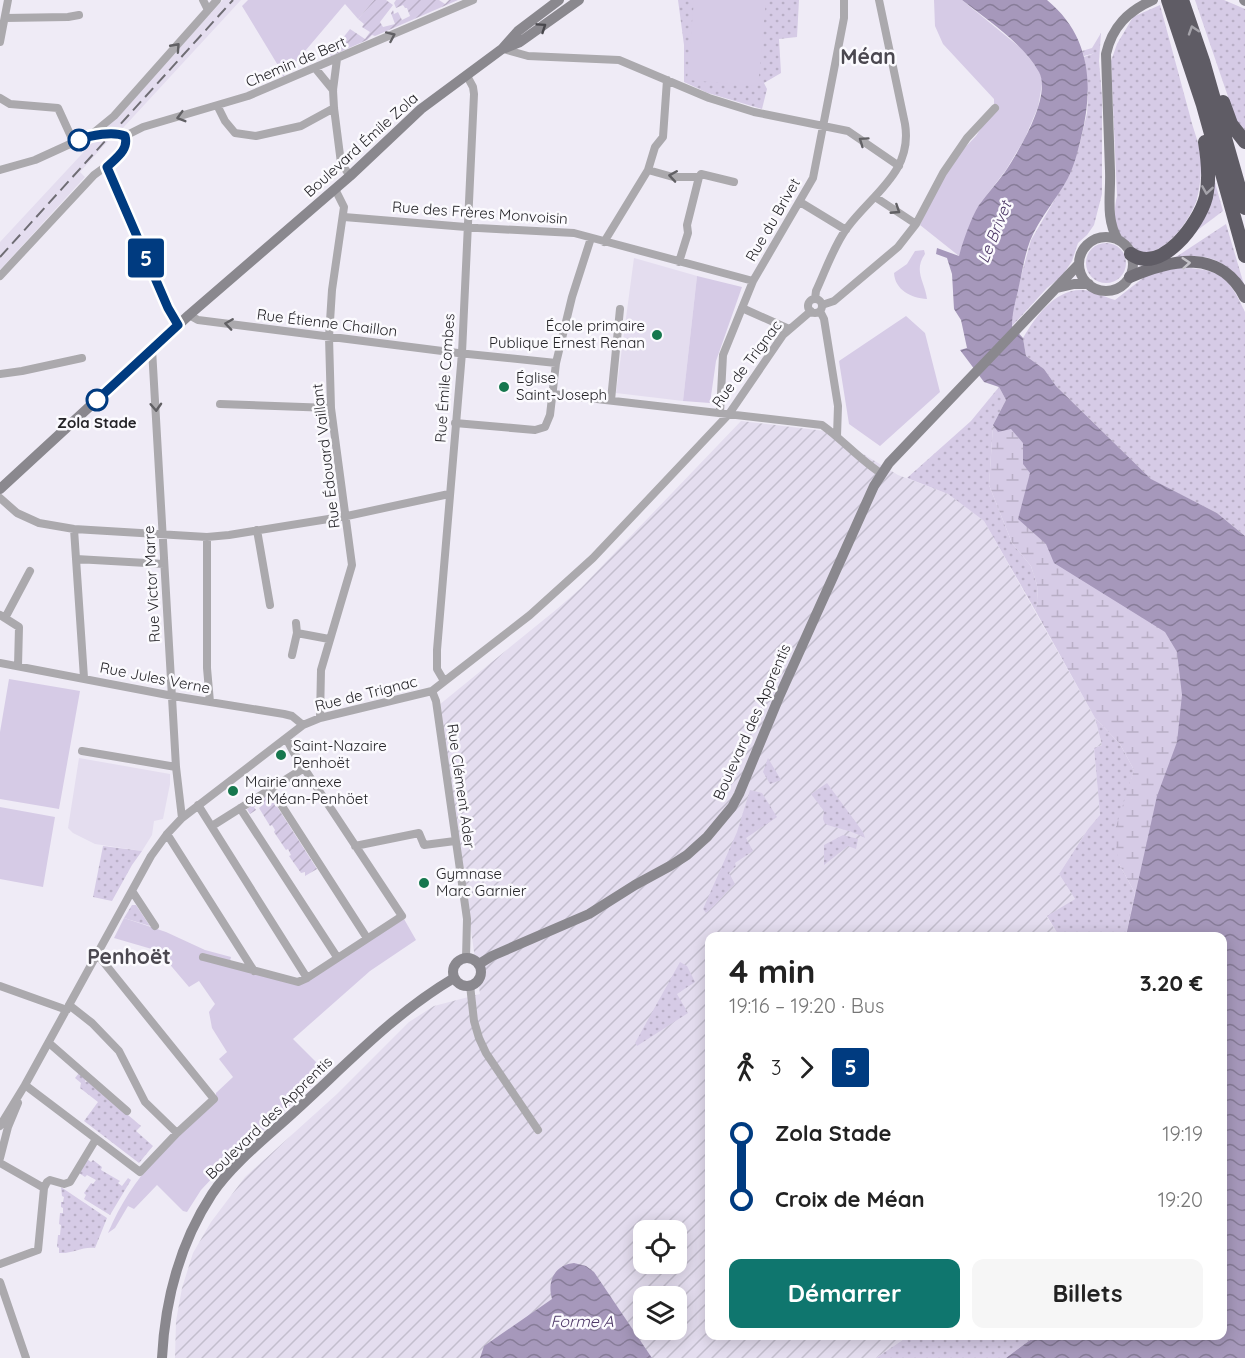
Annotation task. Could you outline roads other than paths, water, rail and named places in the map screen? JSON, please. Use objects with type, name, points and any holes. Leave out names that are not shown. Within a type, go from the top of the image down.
[{"type":"highway","points":[[1174,1],[1245,208]]},
{"type":"highway","points":[[1196,62],[1211,70],[1231,124],[1245,142]]},
{"type":"highway","points":[[1131,254],[1146,260],[1162,255],[1185,234],[1203,207],[1208,184],[1208,157],[1189,78],[1196,62]]},
{"type":"highway","points":[[1196,62],[1245,256]]},
{"type":"main road","name":"Boulevard Émile Zola","points":[[0,489],[189,315],[336,189],[421,109],[502,49],[518,31],[559,0]]},
{"type":"main road","name":"Boulevard Émile Zola","points":[[502,49],[520,42],[579,0]]},
{"type":"main road","points":[[1109,215],[1101,230],[1083,251],[1079,264],[1080,272],[1089,284],[1096,289],[1106,291],[1121,287],[1133,270],[1131,254],[1113,232],[1109,215],[1111,183],[1106,54],[1108,42],[1118,25],[1139,3],[1153,0]]},
{"type":"main road","points":[[1092,241],[1101,238],[1118,240]]},
{"type":"main road","points":[[1130,277],[1158,266],[1199,262],[1218,266],[1233,277],[1245,297]]},
{"type":"main road","name":"Boulevard des Apprentis","points":[[479,964],[492,956],[589,914],[687,855],[719,824],[732,807],[871,491],[889,463],[1079,264]]},
{"type":"main road","points":[[1057,288],[1074,284],[1089,284]]},
{"type":"main road","points":[[466,957],[479,964],[480,977],[470,986],[461,985],[454,978],[453,969],[457,961],[466,957]]},
{"type":"main road","name":"Boulevard des Apprentis","points":[[162,1358],[164,1328],[175,1276],[193,1230],[213,1193],[255,1148],[369,1042],[411,1006],[454,978]]},
{"type":"street","points":[[0,42],[8,0]]},
{"type":"street","points":[[0,170],[25,164],[92,134],[114,116],[206,5],[217,0]]},
{"type":"street","name":"Chemin de Bert","points":[[125,136],[143,127],[218,107],[258,93],[473,0]]},
{"type":"street","name":"Rue du Brivet","points":[[725,413],[723,355],[753,281],[813,178],[844,18],[844,0]]},
{"type":"street","points":[[818,309],[809,305],[815,299],[816,291],[846,230],[899,166],[905,151],[907,136],[879,0]]},
{"type":"street","points":[[5,18],[79,15]]},
{"type":"street","points":[[502,49],[528,56],[619,60],[709,98],[753,112],[848,131],[899,166]]},
{"type":"street","points":[[338,59],[333,90],[334,108],[341,164],[350,176]]},
{"type":"street","points":[[315,68],[333,90]]},
{"type":"street","name":"Rue Émile Combes","points":[[444,681],[437,669],[437,657],[462,353],[474,94],[467,76]]},
{"type":"street","points":[[604,242],[648,170],[655,147],[663,138],[667,80]]},
{"type":"street","points":[[0,98],[10,104],[58,108],[74,143]]},
{"type":"street","points":[[218,107],[225,121],[235,133],[256,136],[301,126],[334,108]]},
{"type":"street","name":"Rue de Trignac","points":[[0,1126],[49,1043],[155,849],[182,818],[303,725],[321,718],[432,691],[530,615],[593,558],[725,413],[789,329],[834,301],[898,247],[916,224],[942,173],[967,138],[994,108]]},
{"type":"street","points":[[0,276],[94,175],[107,167],[126,144],[125,136],[119,134],[92,134]]},
{"type":"street","points":[[107,167],[168,308],[178,325]]},
{"type":"street","points":[[648,170],[673,177],[699,177],[701,174],[734,182]]},
{"type":"street","points":[[679,262],[688,233],[687,225],[699,177]]},
{"type":"street","name":"Rue Édouard Vaillant","points":[[321,718],[321,670],[352,565],[331,408],[329,337],[332,290],[344,217],[344,207],[336,189]]},
{"type":"street","points":[[875,196],[916,224]]},
{"type":"street","points":[[800,202],[846,230]]},
{"type":"street","name":"Rue des Frères Monvoisin","points":[[344,217],[574,233],[753,281]]},
{"type":"street","points":[[456,423],[535,430],[545,427],[549,422],[556,363],[572,297],[591,238]]},
{"type":"street","points":[[815,299],[819,300],[818,309],[824,322],[838,406],[837,436]]},
{"type":"street","points":[[742,308],[789,329]]},
{"type":"street","points":[[611,400],[620,309]]},
{"type":"street","name":"Rue Étienne Chaillon","points":[[189,315],[198,320],[556,363]]},
{"type":"street","name":"Rue Victor Marre","points":[[152,349],[176,766],[182,818]]},
{"type":"street","points":[[0,374],[82,358]]},
{"type":"street","points":[[553,394],[822,426],[882,474]]},
{"type":"street","points":[[220,404],[331,408]]},
{"type":"street","points":[[0,498],[17,513],[39,523],[74,529],[207,537],[346,516],[449,494]]},
{"type":"street","points":[[74,529],[84,678]]},
{"type":"street","points":[[256,531],[270,605]]},
{"type":"street","points":[[207,537],[207,668],[210,702]]},
{"type":"street","points":[[76,559],[164,564]]},
{"type":"street","points":[[18,666],[19,627],[2,616],[30,571]]},
{"type":"street","points":[[292,655],[297,633],[296,623]]},
{"type":"street","points":[[297,633],[329,639]]},
{"type":"street","name":"Rue Jules Verne","points":[[0,663],[172,696],[284,714],[292,716],[303,725]]},
{"type":"street","name":"Rue Clément Ader","points":[[432,691],[436,702],[467,919],[466,957]]},
{"type":"street","points":[[203,957],[298,982],[402,916],[286,738]]},
{"type":"street","points":[[82,751],[176,766]]},
{"type":"street","points":[[212,826],[304,768]]},
{"type":"street","points":[[271,789],[367,938]]},
{"type":"street","points":[[198,805],[307,978]]},
{"type":"street","points":[[240,808],[337,957]]},
{"type":"street","points":[[355,846],[419,833],[424,845],[455,841]]},
{"type":"street","points":[[167,834],[254,971]]},
{"type":"street","points":[[132,891],[155,926]]},
{"type":"street","points":[[25,1085],[140,1172],[177,1132],[214,1099],[97,954]]},
{"type":"street","points":[[0,986],[68,1008],[92,1023],[119,1051],[145,1102],[177,1132]]},
{"type":"street","points":[[470,986],[478,1038],[538,1130]]},
{"type":"street","points":[[49,1043],[127,1111]]},
{"type":"street","name":"Rue de Trignac","points":[[0,1158],[8,1127],[25,1085]]},
{"type":"street","points":[[0,1264],[38,1250],[46,1182],[50,1180],[64,1184],[70,1182],[96,1139]]},
{"type":"street","points":[[0,1163],[44,1188]]},
{"type":"street","points":[[0,1282],[26,1358]]},
{"type":"water","name":"Le Brivet","points":[[962,0],[1047,0],[1062,14],[1073,29],[1081,46],[1088,81],[1085,119],[1072,169],[1038,224],[1025,256],[1012,326],[1023,338],[1026,356],[1044,369],[1056,386],[1151,479],[1217,513],[1245,536],[1245,1358],[1006,1358],[1030,1340],[1227,1340],[1227,932],[1127,932],[1157,796],[1177,742],[1182,695],[1177,652],[1165,632],[1054,563],[1046,544],[1018,519],[1030,473],[1023,464],[1023,443],[1011,429],[998,432],[993,425],[1006,400],[999,387],[984,382],[960,350],[967,348],[961,320],[954,309],[952,274],[947,258],[936,254],[937,248],[959,256],[976,210],[1018,151],[1038,109],[1042,82],[1039,72],[1024,51]]},
{"type":"water","name":"Forme A","points":[[567,1264],[586,1266],[594,1272],[633,1330],[633,1340],[640,1340],[652,1358],[480,1358],[484,1346],[552,1299],[551,1281],[557,1271]]},
{"type":"railway","points":[[0,257],[233,0]]},
{"type":"place","name":"École primaire Publique Ernest Renan","points":[[657,335]]},
{"type":"place","name":"Église Saint-Joseph","points":[[504,387]]},
{"type":"place","name":"Zola Stade","points":[[97,400]]},
{"type":"place","name":"Saint-Nazaire Penhoët","points":[[281,755]]},
{"type":"place","name":"Mairie annexe de Méan-Penhöet","points":[[233,791]]},
{"type":"place","name":"Gymnase Marc Garnier","points":[[424,883]]},
{"type":"district","name":"Méan","points":[[868,57]]},
{"type":"district","name":"Penhoët","points":[[129,957]]}]
